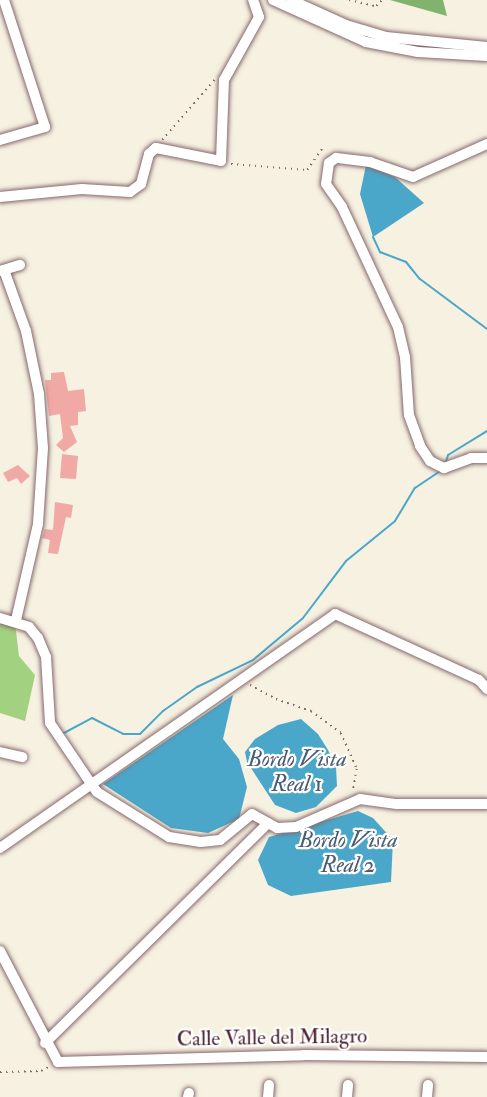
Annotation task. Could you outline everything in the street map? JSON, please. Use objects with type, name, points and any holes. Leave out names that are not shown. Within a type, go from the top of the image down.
[{"type":"street","points":[[0,140],[45,127],[4,0]]},
{"type":"street","points":[[0,197],[82,189],[130,192],[141,184],[149,154],[156,148],[221,161],[224,80],[259,17],[253,0]]},
{"type":"street","points":[[273,0],[366,42],[418,52],[487,56]]},
{"type":"street","points":[[291,0],[346,25],[386,37],[487,47]]},
{"type":"street","points":[[487,144],[413,177],[370,162],[336,158],[330,163],[326,184],[342,207],[398,327],[405,357],[409,415],[420,446],[430,461],[444,468],[471,458],[487,458]]},
{"type":"street","points":[[16,620],[38,524],[44,448],[39,394],[26,332],[2,271],[20,265]]},
{"type":"street","points":[[0,848],[90,782],[335,614],[479,680],[487,689]]},
{"type":"street","points":[[0,618],[16,620],[29,627],[38,638],[46,657],[50,723],[97,792],[169,837],[201,842],[220,840],[252,814],[277,828],[296,827],[348,803],[369,799],[397,804],[487,804]]},
{"type":"street","points":[[0,752],[22,757]]},
{"type":"street","points":[[45,1043],[268,823]]},
{"type":"street","points":[[0,951],[45,1043],[58,1062]]},
{"type":"street","name":"Calle Valle del Milagro","points":[[58,1062],[304,1055],[487,1057]]},
{"type":"street","points":[[268,1085],[268,1097]]},
{"type":"street","points":[[347,1097],[348,1085]]},
{"type":"street","points":[[427,1097],[428,1085]]},
{"type":"path","points":[[349,0],[376,6],[382,0]]},
{"type":"path","points":[[156,148],[213,79],[224,80]]},
{"type":"path","points":[[221,161],[307,170],[322,147]]},
{"type":"path","points":[[248,683],[276,699],[311,711],[341,733],[357,768],[348,803]]},
{"type":"path","points":[[0,1072],[41,1071],[58,1062]]},
{"type":"green space","points":[[390,0],[443,0],[447,16]]},
{"type":"green space","points":[[0,622],[15,623],[19,656],[35,675],[25,721],[0,713]]},
{"type":"water","points":[[366,165],[395,177],[424,203],[373,237],[360,194]]},
{"type":"water","points":[[233,695],[223,739],[239,759],[247,787],[239,819],[208,833],[171,828],[103,784]]},
{"type":"water","name":"Bordo Vista Real 1","points":[[301,719],[318,734],[328,750],[336,767],[337,786],[316,807],[296,813],[275,805],[247,762],[245,752],[255,739],[278,725]]},
{"type":"water","name":"Bordo Vista Real 2","points":[[358,811],[373,818],[393,840],[391,882],[291,896],[268,885],[258,860],[269,837]]},
{"type":"building","points":[[64,372],[68,391],[84,389],[86,411],[78,412],[78,425],[70,426],[77,442],[64,452],[56,445],[63,438],[60,414],[49,416],[45,380],[51,380],[51,373]]},
{"type":"building","points":[[62,454],[78,456],[76,479],[60,478]]},
{"type":"building","points":[[18,465],[30,476],[21,484],[17,478],[8,482],[3,473]]},
{"type":"building","points":[[55,502],[73,505],[71,518],[66,517],[58,554],[48,553],[50,540],[42,538],[45,529],[53,530]]},
{"type":"waterway","points":[[373,237],[380,252],[406,262],[420,279],[487,329]]},
{"type":"waterway","points":[[446,462],[448,455],[487,431]]},
{"type":"waterway","points":[[64,733],[92,718],[123,734],[140,734],[163,711],[197,687],[253,660],[303,618],[346,561],[395,521],[415,488],[440,471]]}]
